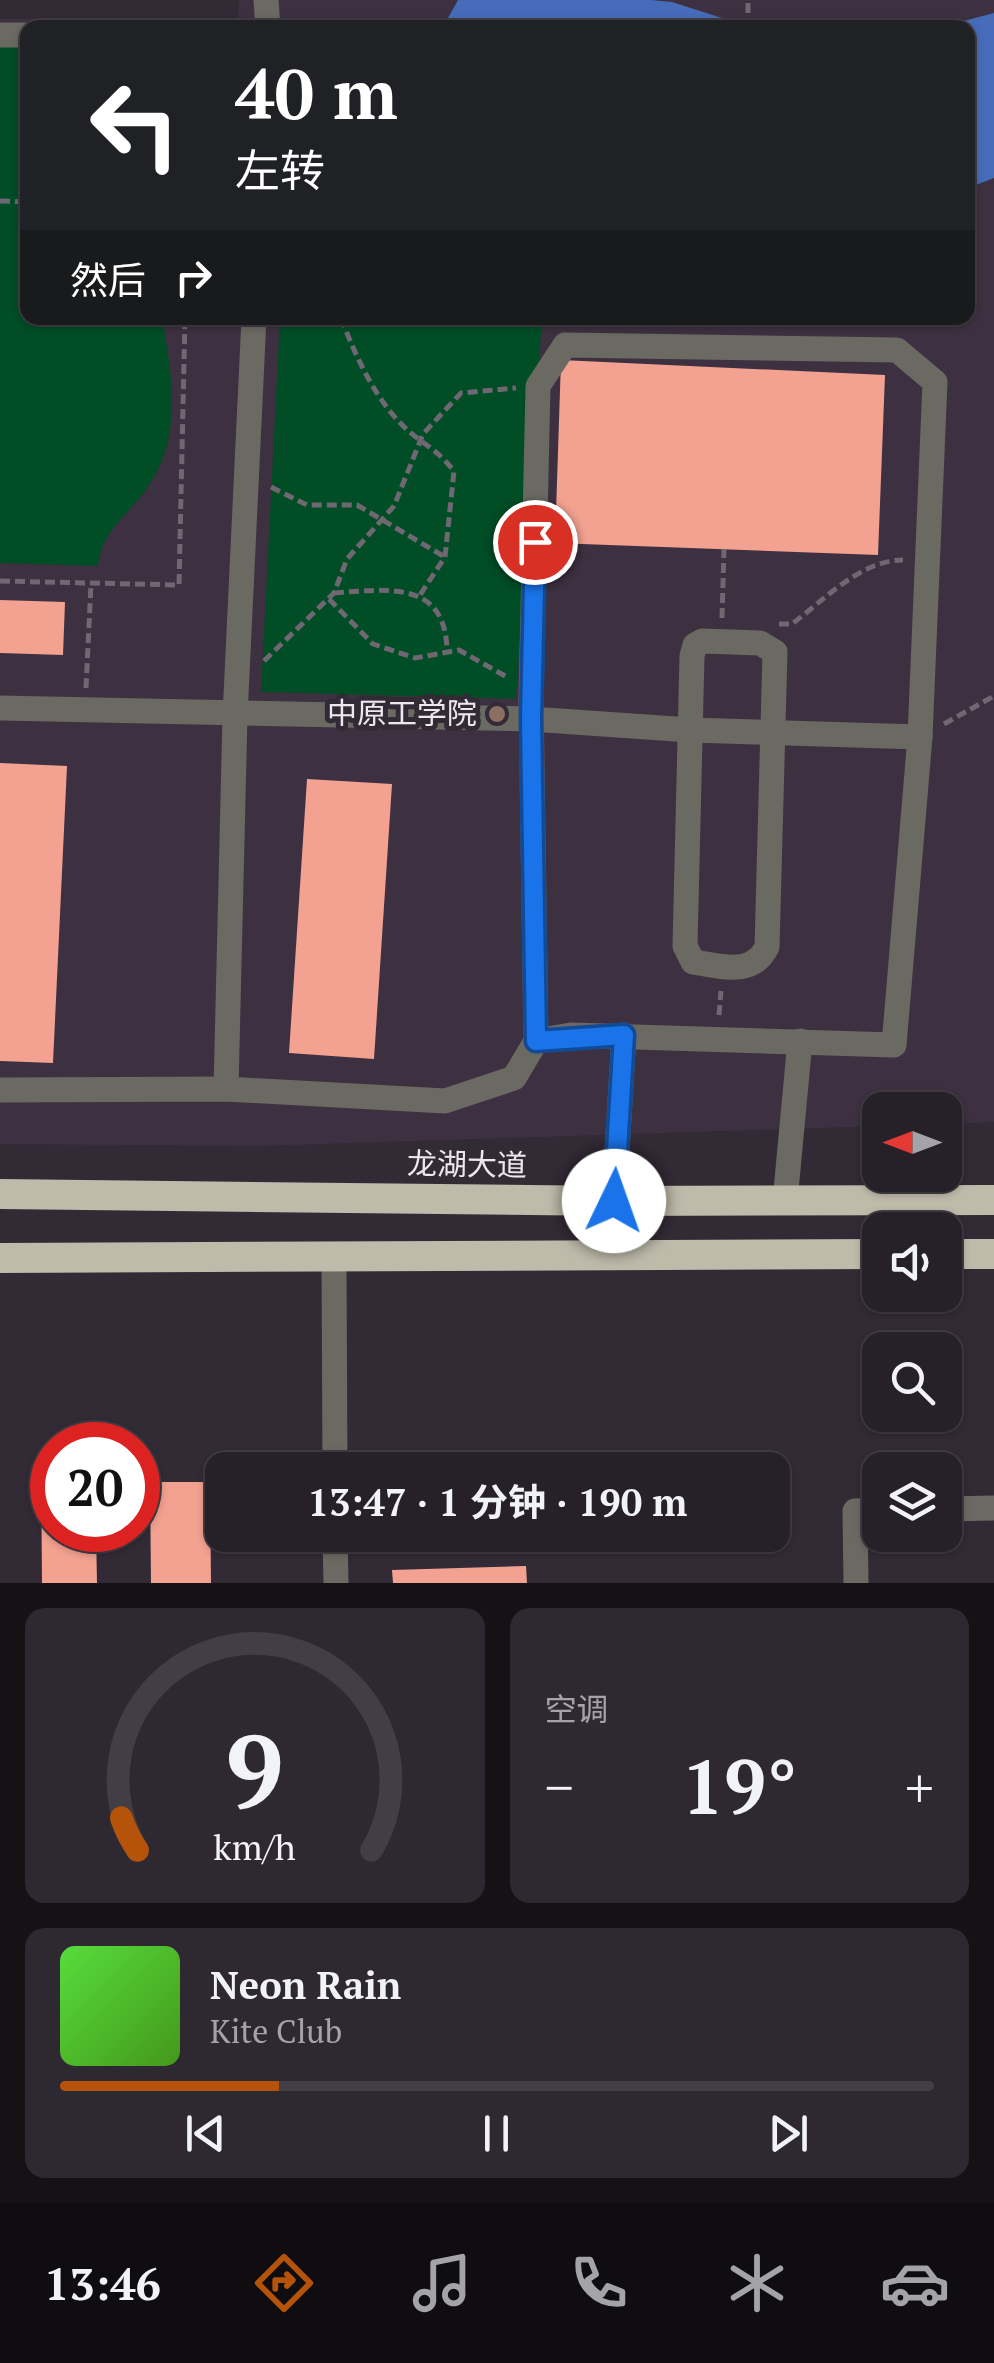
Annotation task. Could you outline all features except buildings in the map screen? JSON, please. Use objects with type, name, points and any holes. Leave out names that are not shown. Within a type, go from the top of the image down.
[{"type":"highway","name":"龙湖大道","points":[[0,1194],[614,1201],[994,1200]]},
{"type":"highway","points":[[0,1258],[862,1254]]},
{"type":"highway","points":[[962,1254],[994,1254]]},
{"type":"street","points":[[226,1089],[236,687],[254,325]]},
{"type":"street","points":[[0,1090],[226,1089],[445,1101],[514,1078],[536,1041],[531,708],[538,386],[565,344],[897,350],[934,382],[920,737],[894,1045],[624,1035],[536,1041]]},
{"type":"street","points":[[722,641],[760,643],[775,652],[767,946],[760,960],[744,968],[693,962],[685,946],[690,730],[695,645],[722,641]]},
{"type":"street","points":[[0,708],[235,716],[531,708],[690,730],[920,737]]},
{"type":"street","points":[[614,1201],[624,1035]]},
{"type":"street","points":[[785,1201],[800,1041]]},
{"type":"street","points":[[334,1256],[335,1452]]},
{"type":"street","points":[[962,1509],[994,1508]]},
{"type":"street","points":[[856,1583],[854,1511],[862,1511]]},
{"type":"street","points":[[336,1552],[336,1583]]},
{"type":"path","points":[[0,581],[179,585],[185,325]]},
{"type":"path","points":[[343,325],[361,370],[420,440],[435,447],[454,471],[446,557],[418,598]]},
{"type":"path","points":[[236,687],[331,596],[347,559],[394,506],[420,440],[461,392],[538,386]]},
{"type":"path","points":[[246,474],[307,505],[357,505],[446,557]]},
{"type":"path","points":[[722,641],[724,549]]},
{"type":"path","points":[[85,711],[91,583]]},
{"type":"path","points":[[331,596],[396,589],[434,604],[447,628],[447,653]]},
{"type":"path","points":[[331,596],[372,644],[415,658],[459,650],[496,668],[531,708]]},
{"type":"path","points":[[920,737],[994,696]]},
{"type":"path","points":[[717,1038],[722,966]]},
{"type":"shaded area","name":"中原工学院","points":[[239,0],[994,0],[994,1122],[962,1123],[962,1092],[862,1092],[862,1127],[257,1146],[0,1144],[0,19],[238,18]]},
{"type":"green space","points":[[0,45],[20,45],[20,325],[163,325],[172,410],[164,455],[155,476],[108,536],[98,566],[0,563]]},
{"type":"green space","points":[[280,325],[542,325],[516,699],[261,692]]},
{"type":"water","points":[[458,0],[651,0],[672,2],[728,20],[447,20]]},
{"type":"water","points":[[994,13],[994,178],[975,185],[975,20],[968,20]]},
{"type":"place","name":"中原工学院","points":[[497,714]]},
{"type":"route","points":[[535,542],[531,719],[536,1041],[571,1035],[624,1035],[614,1201]]}]
